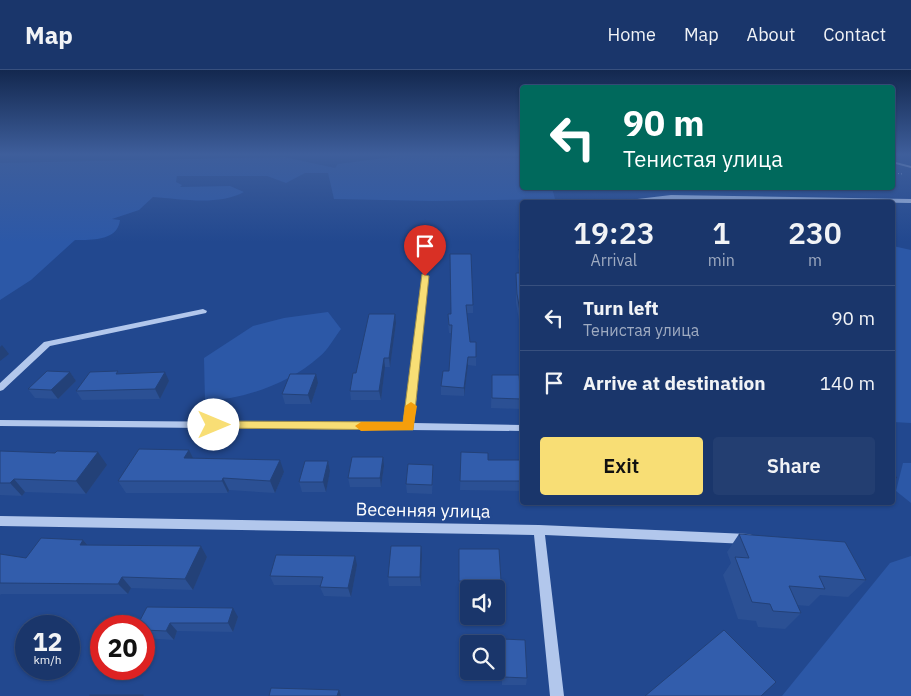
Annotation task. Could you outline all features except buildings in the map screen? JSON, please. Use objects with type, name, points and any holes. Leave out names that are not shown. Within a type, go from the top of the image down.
[{"type":"street","points":[[646,200],[671,197],[911,200]]},
{"type":"street","points":[[409,427],[425,276]]},
{"type":"street","points":[[0,388],[47,344],[203,312]]},
{"type":"street","points":[[0,424],[520,428]]},
{"type":"street","name":"Весенняя улица","points":[[0,521],[539,530],[756,539]]},
{"type":"street","points":[[539,530],[557,696]]},
{"type":"shaded area","points":[[0,184],[180,184],[182,185],[180,187],[230,186],[244,192],[223,199],[212,200],[153,197],[139,210],[112,219],[120,220],[118,227],[109,236],[75,240],[31,280],[0,300]]},
{"type":"shaded area","points":[[331,184],[520,184],[520,190],[553,190],[555,199],[433,201],[334,199]]},
{"type":"shaded area","points":[[895,246],[911,250],[911,423],[895,422]]},
{"type":"shaded area","points":[[328,312],[341,329],[325,351],[307,367],[280,382],[250,393],[220,400],[205,401],[204,358],[253,326],[284,318]]},
{"type":"shaded area","points":[[903,463],[911,463],[911,503],[896,491]]},
{"type":"shaded area","points":[[911,556],[911,696],[782,696],[890,563]]},
{"type":"slow traffic","points":[[361,426],[409,427],[411,406]]},
{"type":"route","points":[[214,425],[409,427],[425,276]]}]
